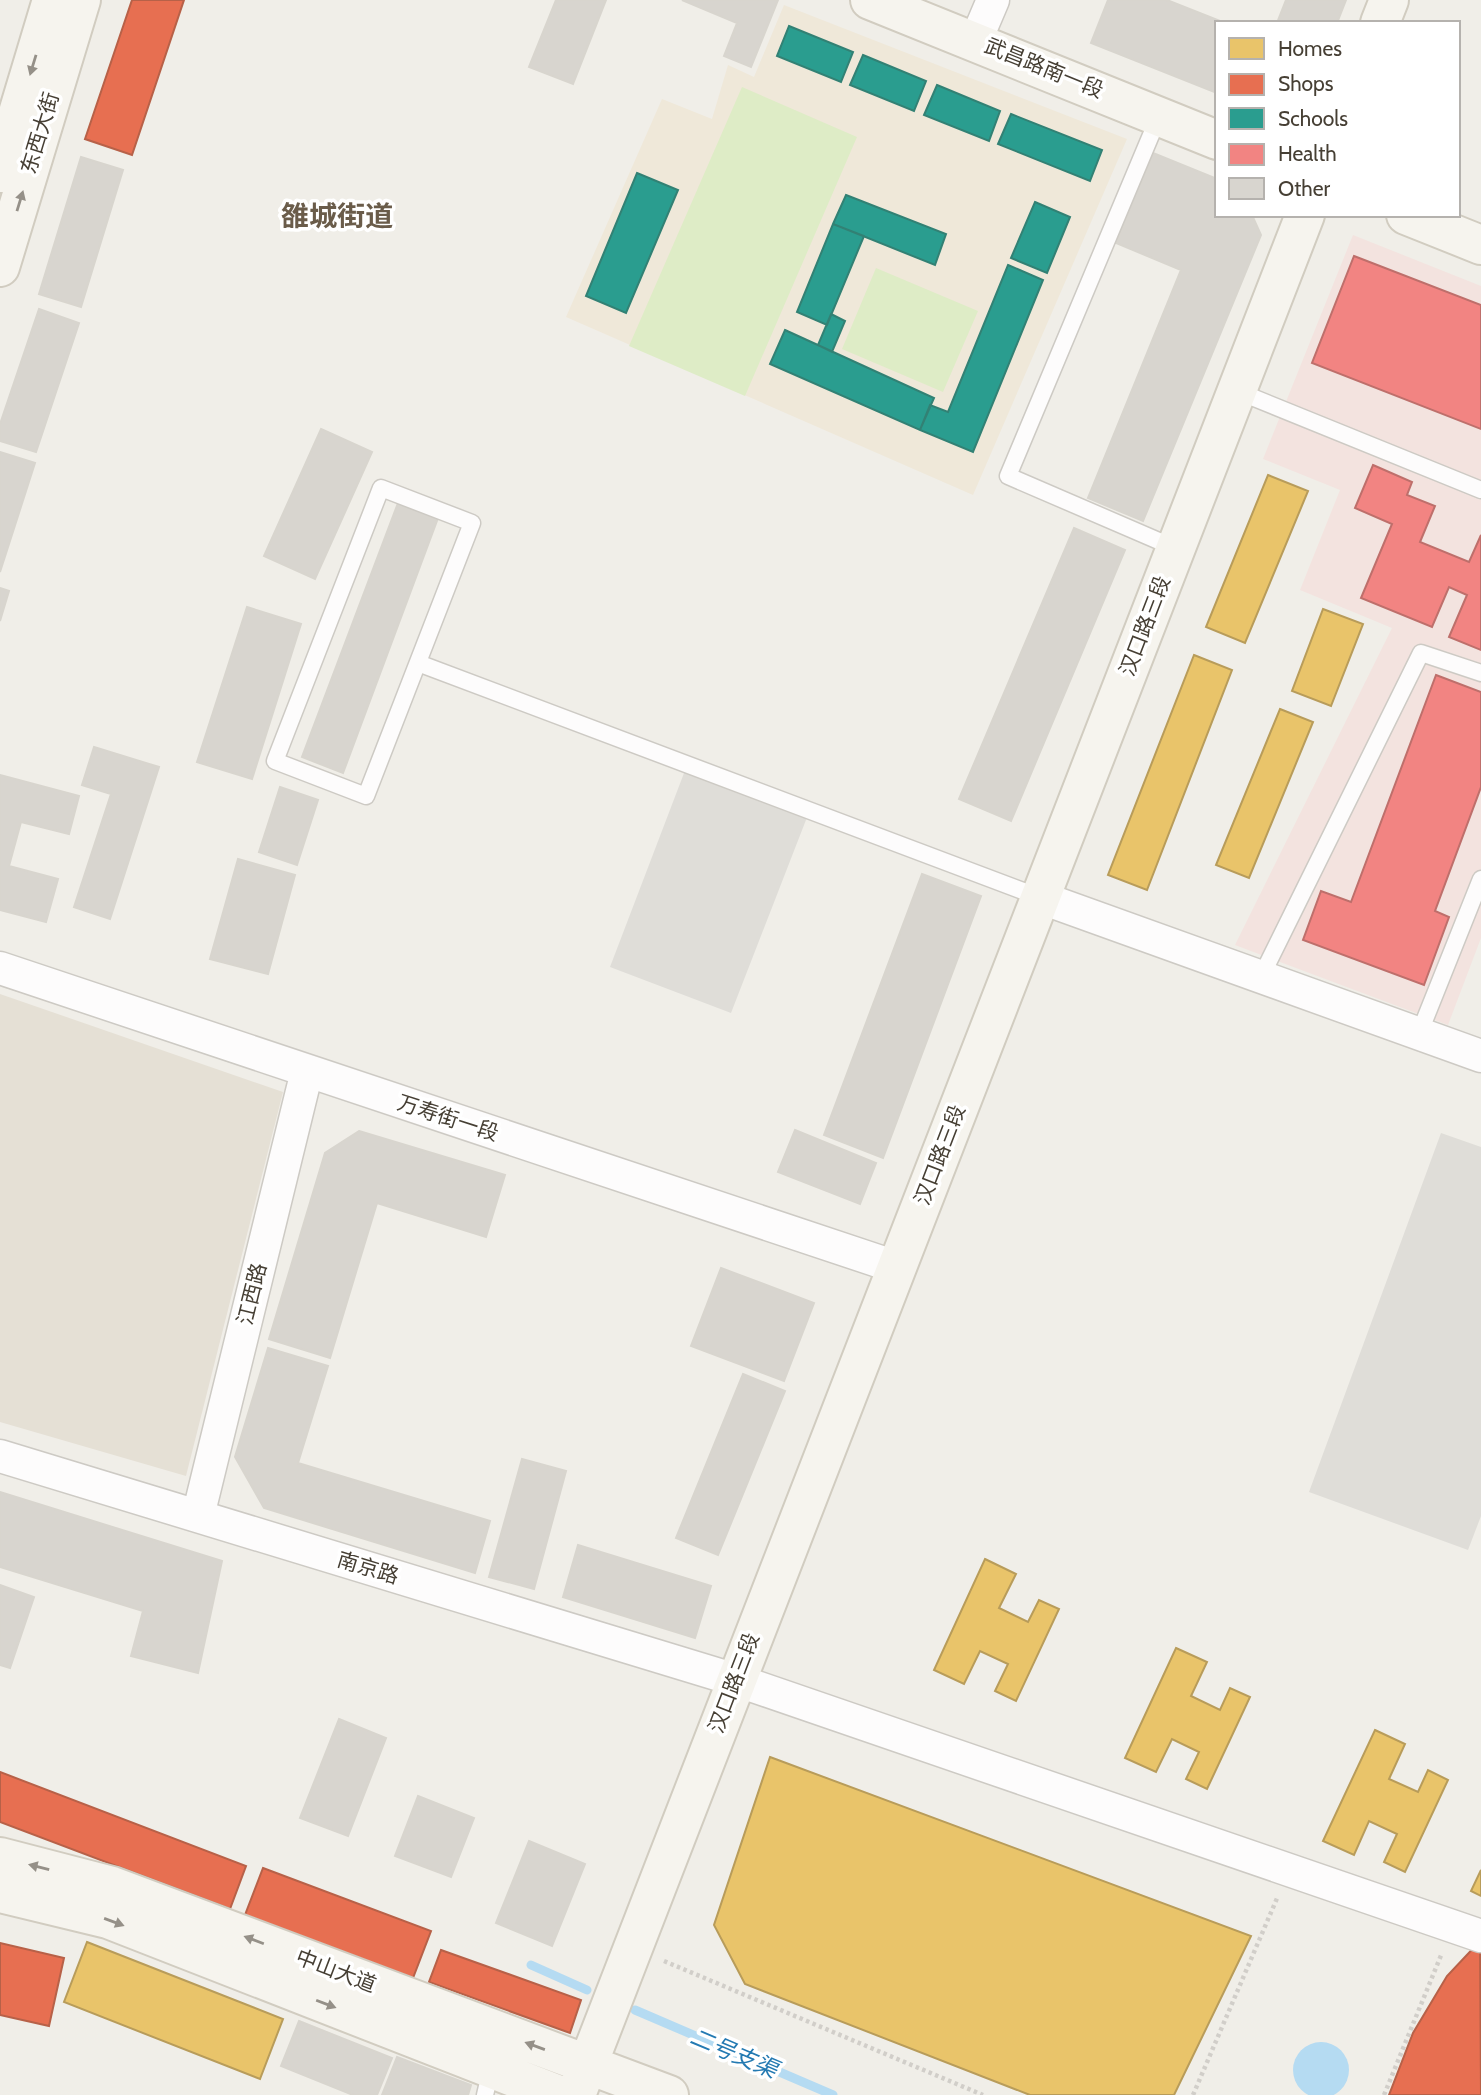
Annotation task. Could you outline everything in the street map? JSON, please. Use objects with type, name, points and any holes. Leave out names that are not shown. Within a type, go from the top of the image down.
[{"type":"street","name":"东西大街","points":[[0,173],[52,0]]},
{"type":"street","name":"东西大街","points":[[0,267],[80,0]]},
{"type":"street","name":"武昌路南一段","points":[[870,0],[976,40],[1215,138]]},
{"type":"street","points":[[976,40],[993,0]]},
{"type":"street","points":[[1381,21],[1389,0]]},
{"type":"street","name":"汉口路三段","points":[[581,2080],[1304,217]]},
{"type":"street","points":[[1411,217],[1481,245]]},
{"type":"street","points":[[1039,897],[1481,1056]]},
{"type":"street","name":"万寿街一段","points":[[0,968],[896,1267]]},
{"type":"street","name":"江西路","points":[[198,1517],[307,1071]]},
{"type":"street","name":"南京路","points":[[0,1456],[736,1680],[1467,1932]]},
{"type":"street","name":"中山大道","points":[[0,1857],[112,1886],[581,2080],[668,2095]]},
{"type":"street","name":"中山大道","points":[[0,1893],[107,1919],[488,2082],[559,2095]]},
{"type":"lane","points":[[1159,116],[1008,476],[1175,548]]},
{"type":"lane","points":[[1237,391],[1481,490]]},
{"type":"lane","points":[[382,488],[472,523],[418,663],[366,796],[275,761],[382,488]]},
{"type":"lane","points":[[1261,977],[1421,653],[1481,673]]},
{"type":"lane","points":[[418,663],[1039,897]]},
{"type":"lane","points":[[1419,1034],[1481,880]]},
{"type":"path","points":[[1193,2095],[1289,1870]]},
{"type":"path","points":[[1384,2095],[1467,1932]]},
{"type":"path","points":[[631,1948],[983,2095]]},
{"type":"shaded area","points":[[784,5],[1127,139],[973,495],[566,317],[662,99],[712,119],[728,65],[754,77]]},
{"type":"shaded area","points":[[1353,235],[1481,286],[1481,938],[1448,1025],[1235,945],[1392,628],[1300,590],[1340,490],[1263,459]]},
{"type":"shaded area","points":[[689,760],[811,807],[731,1013],[610,967]]},
{"type":"shaded area","points":[[0,994],[283,1092],[186,1476],[0,1422]]},
{"type":"shaded area","points":[[1441,1133],[1481,1147],[1481,1516],[1468,1550],[1309,1492]]},
{"type":"green space","points":[[742,87],[857,137],[745,396],[629,346]]},
{"type":"green space","points":[[876,268],[978,311],[943,392],[842,349]]},
{"type":"water","points":[[1315,2042],[1327,2042],[1337,2046],[1345,2054],[1349,2064],[1349,2076],[1345,2086],[1332,2096],[1305,2094],[1297,2086],[1293,2076],[1293,2064],[1297,2054],[1305,2046]]},
{"type":"building: Homes","points":[[1268,475],[1308,491],[1245,643],[1206,627]]},
{"type":"building: Homes","points":[[1323,609],[1363,624],[1331,706],[1292,691]]},
{"type":"building: Homes","points":[[1194,655],[1232,670],[1147,890],[1108,875]]},
{"type":"building: Homes","points":[[1280,709],[1313,722],[1249,878],[1216,865]]},
{"type":"building: Homes","points":[[985,1559],[1016,1574],[999,1608],[1028,1622],[1039,1600],[1059,1609],[1016,1701],[995,1691],[1008,1664],[980,1651],[964,1684],[934,1670]]},
{"type":"building: Homes","points":[[1176,1648],[1207,1662],[1191,1696],[1220,1710],[1230,1688],[1250,1697],[1207,1789],[1186,1779],[1199,1752],[1172,1739],[1156,1772],[1125,1758]]},
{"type":"building: Homes","points":[[1375,1730],[1405,1744],[1389,1779],[1418,1792],[1428,1770],[1448,1780],[1405,1872],[1384,1862],[1397,1834],[1369,1821],[1354,1855],[1323,1841]]},
{"type":"building: Homes","points":[[770,1757],[1251,1936],[1174,2095],[1030,2095],[745,1984],[714,1925]]},
{"type":"building: Homes","points":[[1481,1870],[1481,1896],[1471,1891]]},
{"type":"building: Homes","points":[[87,1942],[283,2019],[260,2079],[64,2002]]},
{"type":"building: Shops","points":[[132,0],[184,0],[132,155],[85,139]]},
{"type":"building: Shops","points":[[0,1772],[246,1866],[230,1909],[0,1822]]},
{"type":"building: Shops","points":[[263,1868],[431,1931],[413,1978],[245,1915]]},
{"type":"building: Shops","points":[[1480,1941],[1481,2095],[1389,2095],[1413,2033],[1447,1976]]},
{"type":"building: Shops","points":[[0,1943],[64,1958],[49,2026],[0,2015]]},
{"type":"building: Shops","points":[[441,1950],[581,2000],[570,2033],[429,1982]]},
{"type":"building: Schools","points":[[789,26],[853,52],[841,82],[777,56]]},
{"type":"building: Schools","points":[[863,55],[926,81],[914,111],[850,85]]},
{"type":"building: Schools","points":[[937,85],[1000,111],[989,141],[924,115]]},
{"type":"building: Schools","points":[[1011,114],[1102,150],[1090,181],[998,144]]},
{"type":"building: Schools","points":[[637,173],[678,190],[626,313],[586,296]]},
{"type":"building: Schools","points":[[846,195],[946,234],[935,265],[833,224]]},
{"type":"building: Schools","points":[[1035,202],[1070,217],[1047,273],[1011,258]]},
{"type":"building: Schools","points":[[833,224],[864,236],[827,325],[797,312]]},
{"type":"building: Schools","points":[[1008,265],[1043,280],[973,452],[920,430],[930,405],[948,412]]},
{"type":"building: Schools","points":[[831,314],[845,321],[832,352],[818,345]]},
{"type":"building: Schools","points":[[785,330],[934,398],[920,430],[770,364]]},
{"type":"building: Health","points":[[1354,256],[1481,305],[1481,429],[1312,363]]},
{"type":"building: Health","points":[[1373,465],[1412,482],[1407,495],[1435,506],[1420,542],[1469,562],[1481,535],[1481,650],[1449,637],[1467,595],[1449,587],[1432,627],[1361,598],[1392,524],[1355,508]]},
{"type":"building: Health","points":[[1436,675],[1481,692],[1481,787],[1435,911],[1449,917],[1424,985],[1303,940],[1321,891],[1351,902]]},
{"type":"building: Other","points":[[556,0],[606,0],[573,84],[529,67]]},
{"type":"building: Other","points":[[682,0],[778,0],[751,67],[724,56],[737,23]]},
{"type":"building: Other","points":[[1108,0],[1167,0],[1220,21],[1215,21],[1215,92],[1091,43]]},
{"type":"building: Other","points":[[1286,0],[1346,0],[1338,21],[1278,21]]},
{"type":"building: Other","points":[[1153,153],[1215,178],[1215,217],[1253,217],[1261,235],[1143,521],[1088,498],[1181,270],[1116,243]]},
{"type":"building: Other","points":[[81,157],[123,170],[81,307],[39,294]]},
{"type":"building: Other","points":[[39,309],[79,323],[36,452],[0,441],[0,424]]},
{"type":"building: Other","points":[[321,429],[372,452],[315,579],[264,556]]},
{"type":"building: Other","points":[[0,452],[35,463],[0,572]]},
{"type":"building: Other","points":[[398,503],[438,518],[343,773],[302,757]]},
{"type":"building: Other","points":[[1074,528],[1125,550],[1011,821],[959,799]]},
{"type":"building: Other","points":[[0,588],[9,591],[0,621]]},
{"type":"building: Other","points":[[247,607],[301,624],[252,779],[197,762]]},
{"type":"building: Other","points":[[94,747],[159,767],[110,919],[74,907],[111,794],[82,785]]},
{"type":"building: Other","points":[[0,775],[79,796],[69,834],[21,822],[9,866],[58,879],[46,922],[0,910]]},
{"type":"building: Other","points":[[280,787],[318,800],[297,865],[259,852]]},
{"type":"building: Other","points":[[238,859],[295,875],[268,974],[210,959]]},
{"type":"building: Other","points":[[922,874],[981,896],[883,1158],[824,1135]]},
{"type":"building: Other","points":[[795,1130],[876,1163],[860,1204],[778,1172]]},
{"type":"building: Other","points":[[359,1131],[505,1175],[486,1237],[377,1203],[330,1358],[269,1339],[325,1153]]},
{"type":"building: Other","points":[[721,1268],[814,1303],[784,1381],[691,1346]]},
{"type":"building: Other","points":[[268,1348],[328,1366],[298,1463],[490,1521],[475,1573],[264,1508],[235,1457]]},
{"type":"building: Other","points":[[743,1374],[785,1391],[718,1555],[676,1538]]},
{"type":"building: Other","points":[[522,1459],[566,1471],[534,1589],[489,1577]]},
{"type":"building: Other","points":[[0,1492],[222,1561],[198,1673],[131,1656],[143,1611],[0,1567]]},
{"type":"building: Other","points":[[578,1545],[711,1586],[695,1638],[563,1597]]},
{"type":"building: Other","points":[[0,1585],[34,1597],[10,1668],[0,1665]]},
{"type":"building: Other","points":[[339,1719],[386,1738],[348,1836],[300,1818]]},
{"type":"building: Other","points":[[418,1796],[474,1818],[451,1877],[395,1856]]},
{"type":"building: Other","points":[[529,1841],[585,1864],[552,1946],[496,1923]]},
{"type":"building: Other","points":[[299,2021],[392,2058],[377,2095],[353,2095],[281,2066]]},
{"type":"building: Other","points":[[397,2057],[471,2085],[468,2095],[382,2095]]},
{"type":"waterway","name":"二号支渠","points":[[531,1965],[587,1990]]},
{"type":"waterway","name":"二号支渠","points":[[635,2010],[833,2095]]},
{"type":"district","name":"雒城街道","points":[[337,216]]}]
